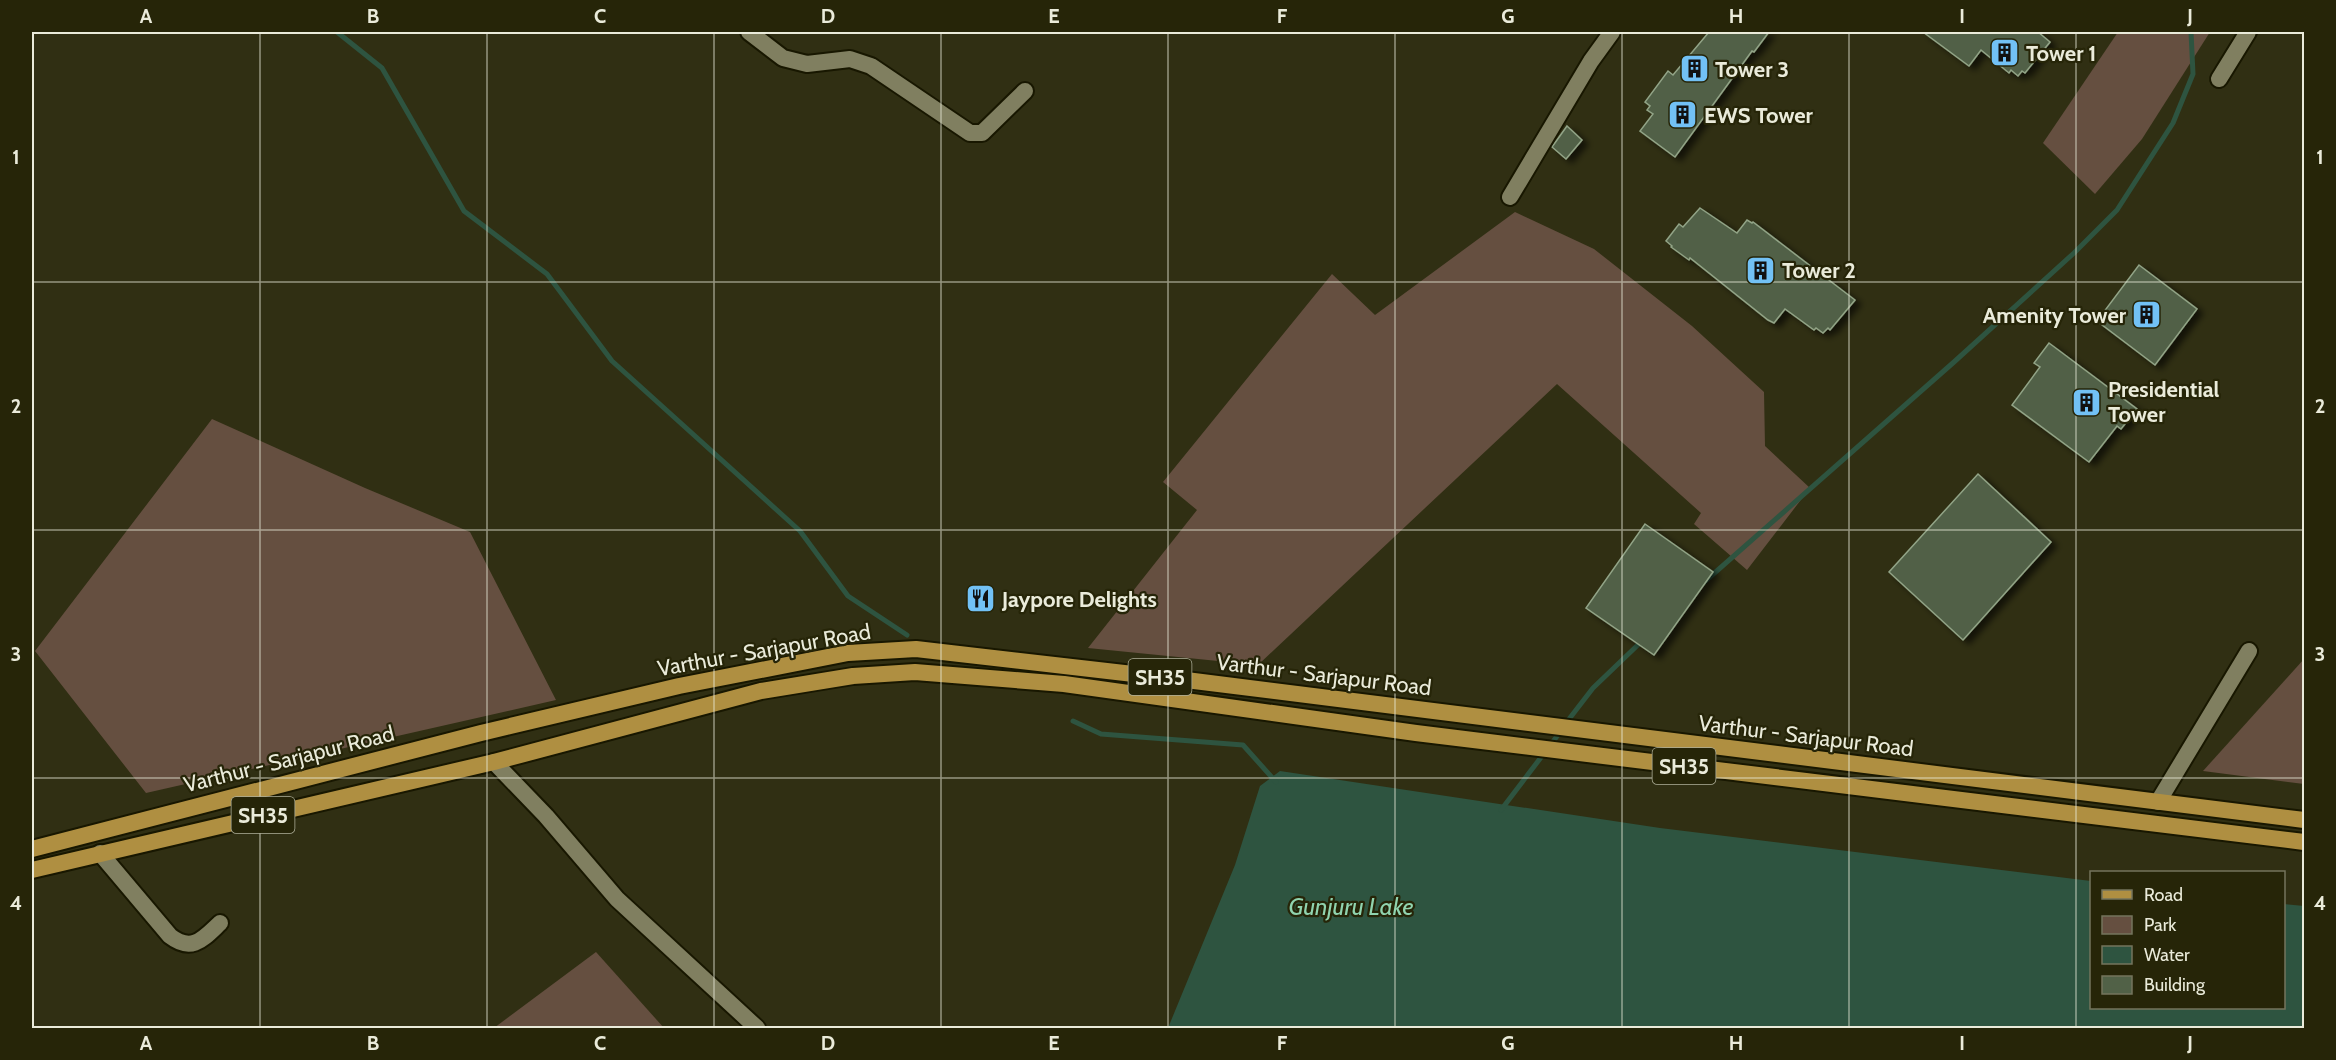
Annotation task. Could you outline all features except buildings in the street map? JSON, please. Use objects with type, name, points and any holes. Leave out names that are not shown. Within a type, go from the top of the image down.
[{"type":"main road","name":"Varthur - Sarjapur Road","points":[[32,849],[481,733],[679,686],[848,653],[916,649],[1194,681],[2304,820]]},
{"type":"main road","name":"Varthur - Sarjapur Road","points":[[32,870],[494,762],[761,691],[853,676],[915,672],[1064,684],[1416,733],[2304,842]]},
{"type":"street","points":[[749,32],[783,58],[807,64],[850,59],[871,66],[970,133],[982,133],[1024,92]]},
{"type":"street","points":[[1510,197],[1591,61],[1612,32]]},
{"type":"street","points":[[2219,79],[2248,32]]},
{"type":"street","points":[[2158,802],[2249,651]]},
{"type":"street","points":[[494,762],[546,816],[617,899],[757,1029]]},
{"type":"street","points":[[100,853],[179,944],[190,945],[203,939],[220,923]]},
{"type":"green space","points":[[2118,32],[2210,32],[2142,139],[2095,194],[2043,143]]},
{"type":"green space","points":[[1515,212],[1594,249],[1692,326],[1764,392],[1765,446],[1810,488],[1747,570],[1694,524],[1701,513],[1557,384],[1258,665],[1088,648],[1197,510],[1163,482],[1332,274],[1375,315]]},
{"type":"green space","points":[[212,419],[365,488],[470,532],[556,700],[146,793],[35,651]]},
{"type":"green space","points":[[2304,659],[2304,784],[2203,771]]},
{"type":"green space","points":[[596,952],[664,1028],[494,1028]]},
{"type":"water","name":"Gunjuru Lake","points":[[1280,771],[1660,828],[2090,881],[2090,1009],[2285,1009],[2285,904],[2304,906],[2304,1028],[1168,1028],[1235,865],[1260,786]]},
{"type":"waterway","points":[[337,32],[382,68],[464,211],[547,274],[612,361],[800,531],[848,596],[907,635]]},
{"type":"waterway","points":[[1702,584],[1954,362],[2074,253],[2117,210],[2173,123],[2193,74],[2191,32]]},
{"type":"waterway","points":[[1566,723],[1593,688],[1643,640]]},
{"type":"waterway","points":[[1073,721],[1101,734],[1243,745],[1276,782]]},
{"type":"waterway","points":[[1501,810],[1561,731]]},
{"type":"place","name":"Tower 1","points":[[2005,53]]},
{"type":"place","name":"Tower 3","points":[[1694,69]]},
{"type":"place","name":"EWS Tower","points":[[1683,115]]},
{"type":"place","name":"Tower 2","points":[[1761,270]]},
{"type":"place","name":"Amenity Tower","points":[[2147,315]]},
{"type":"place","name":"Presidential Tower","points":[[2087,402]]},
{"type":"place","name":"Jaypore Delights","points":[[981,599]]}]
